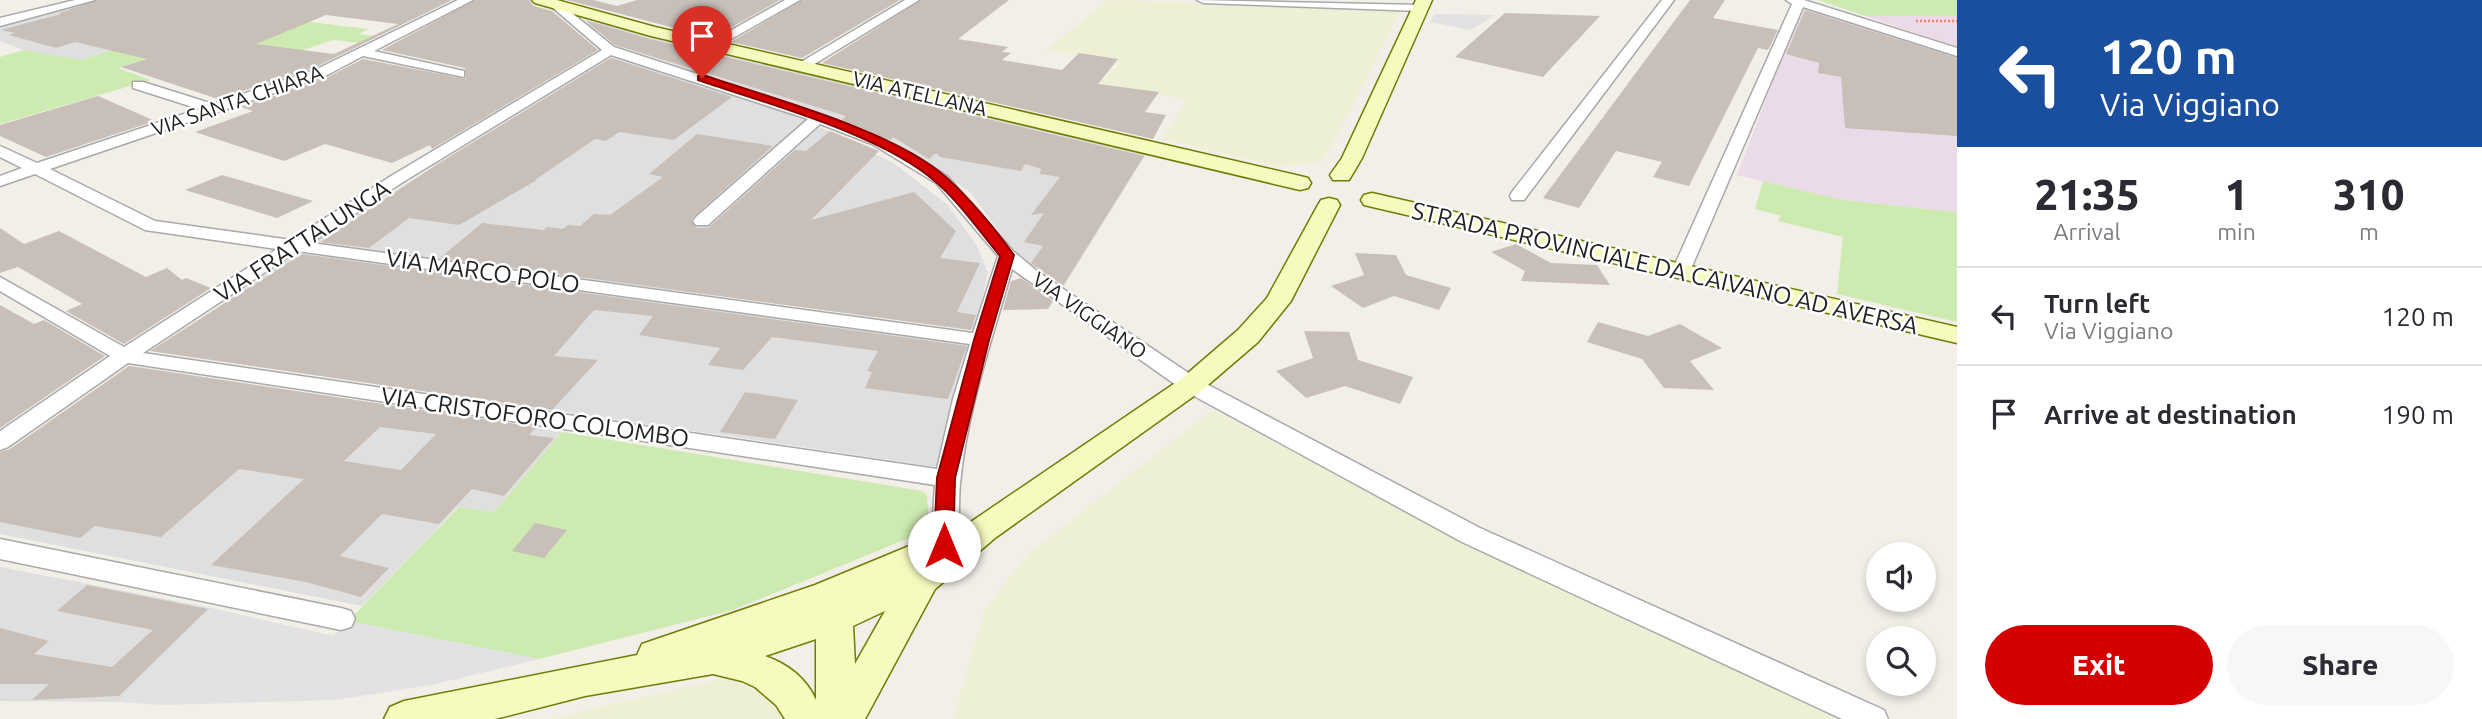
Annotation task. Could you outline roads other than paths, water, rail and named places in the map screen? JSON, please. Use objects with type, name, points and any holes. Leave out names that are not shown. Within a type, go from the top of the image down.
[{"type":"main road","name":"VIA ATELLANA","points":[[540,0],[558,7],[1300,183]]},
{"type":"main road","points":[[1341,175],[1352,158],[1422,4]]},
{"type":"main road","points":[[1341,175],[1365,182],[1375,194],[1373,200],[1355,206],[1329,205],[1305,195],[1300,189],[1300,183],[1311,176],[1341,175]]},
{"type":"main road","name":"STRADA PROVINCIALE DA CAIVANO AD AVERSA","points":[[1373,200],[1957,335]]},
{"type":"main road","points":[[844,719],[922,580],[983,529],[1191,385],[1248,336],[1278,301],[1329,205]]},
{"type":"main road","points":[[585,680],[712,659],[831,607],[944,546],[983,529]]},
{"type":"main road","points":[[404,719],[506,700],[585,680],[922,580]]},
{"type":"main road","points":[[831,607],[837,719]]},
{"type":"main road","points":[[712,659],[746,664],[771,675],[799,703],[805,719]]},
{"type":"street","points":[[0,22],[89,0]]},
{"type":"street","name":"VIA SANTA CHIARA","points":[[0,181],[322,72],[467,0]]},
{"type":"street","points":[[713,44],[794,0]]},
{"type":"street","points":[[803,65],[913,0]]},
{"type":"street","points":[[1203,0],[1422,4]]},
{"type":"street","points":[[1518,196],[1668,0]]},
{"type":"street","points":[[1681,271],[1795,1],[1957,52]]},
{"type":"street","name":"VIA VIGGIANO","points":[[558,7],[610,50],[818,118],[877,141],[942,180],[1007,255],[1031,276],[1191,385],[1471,535],[1873,719]]},
{"type":"street","name":"VIA FRATTALUNGA","points":[[0,442],[124,356],[397,179],[610,50]]},
{"type":"street","points":[[361,52],[458,74]]},
{"type":"street","points":[[138,85],[211,108]]},
{"type":"street","points":[[702,221],[818,118]]},
{"type":"street","name":"VIA MARCO POLO","points":[[0,151],[152,226],[982,340]]},
{"type":"street","points":[[944,546],[946,478],[1007,255]]},
{"type":"street","points":[[0,283],[124,356]]},
{"type":"street","name":"VIA CRISTOFORO COLOMBO","points":[[124,356],[946,478]]},
{"type":"street","points":[[0,549],[341,619]]}]
